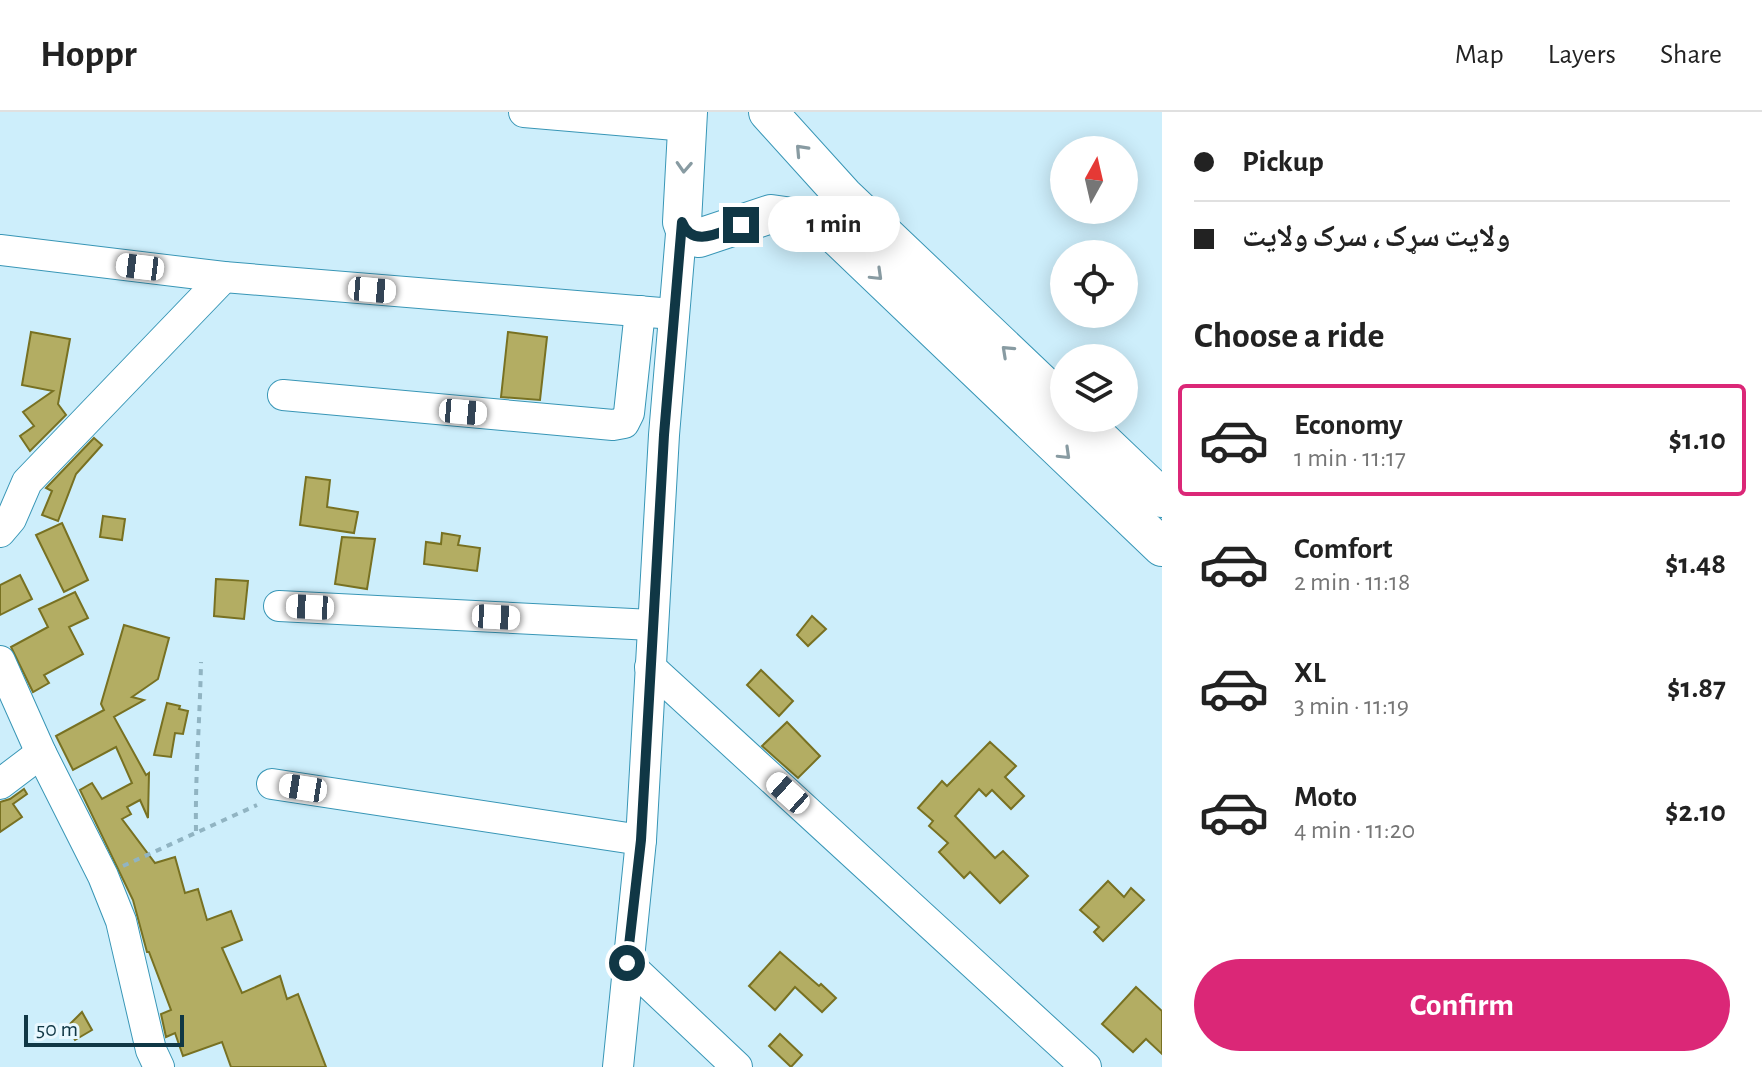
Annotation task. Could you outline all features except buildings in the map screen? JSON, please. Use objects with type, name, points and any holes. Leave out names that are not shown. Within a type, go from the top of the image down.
[{"type":"main road","points":[[768,112],[832,209],[1162,547]]},
{"type":"main road","points":[[687,119],[682,222],[685,231],[699,238],[771,214],[832,209],[1050,393]]},
{"type":"main road","points":[[1093,432],[1162,498]]},
{"type":"street","points":[[524,112],[687,119]]},
{"type":"street","points":[[618,1067],[641,840],[652,625],[682,222]]},
{"type":"street","points":[[0,250],[224,277],[673,314]]},
{"type":"street","points":[[0,532],[11,519],[27,482],[224,277]]},
{"type":"street","points":[[283,395],[613,425],[624,423],[629,413],[640,311]]},
{"type":"street","points":[[279,606],[652,625]]},
{"type":"street","points":[[0,661],[41,753],[103,876],[121,921],[151,1050],[159,1067]]},
{"type":"street","points":[[650,667],[1086,1067]]},
{"type":"street","points":[[0,784],[41,753]]},
{"type":"street","points":[[272,784],[641,840]]},
{"type":"street","points":[[627,963],[737,1067]]},
{"type":"path","points":[[196,831],[195,770],[201,662]]},
{"type":"path","points":[[103,876],[257,805],[272,784]]},
{"type":"route","points":[[627,963],[641,840],[664,435],[682,222],[685,231],[699,238],[741,225]]}]
